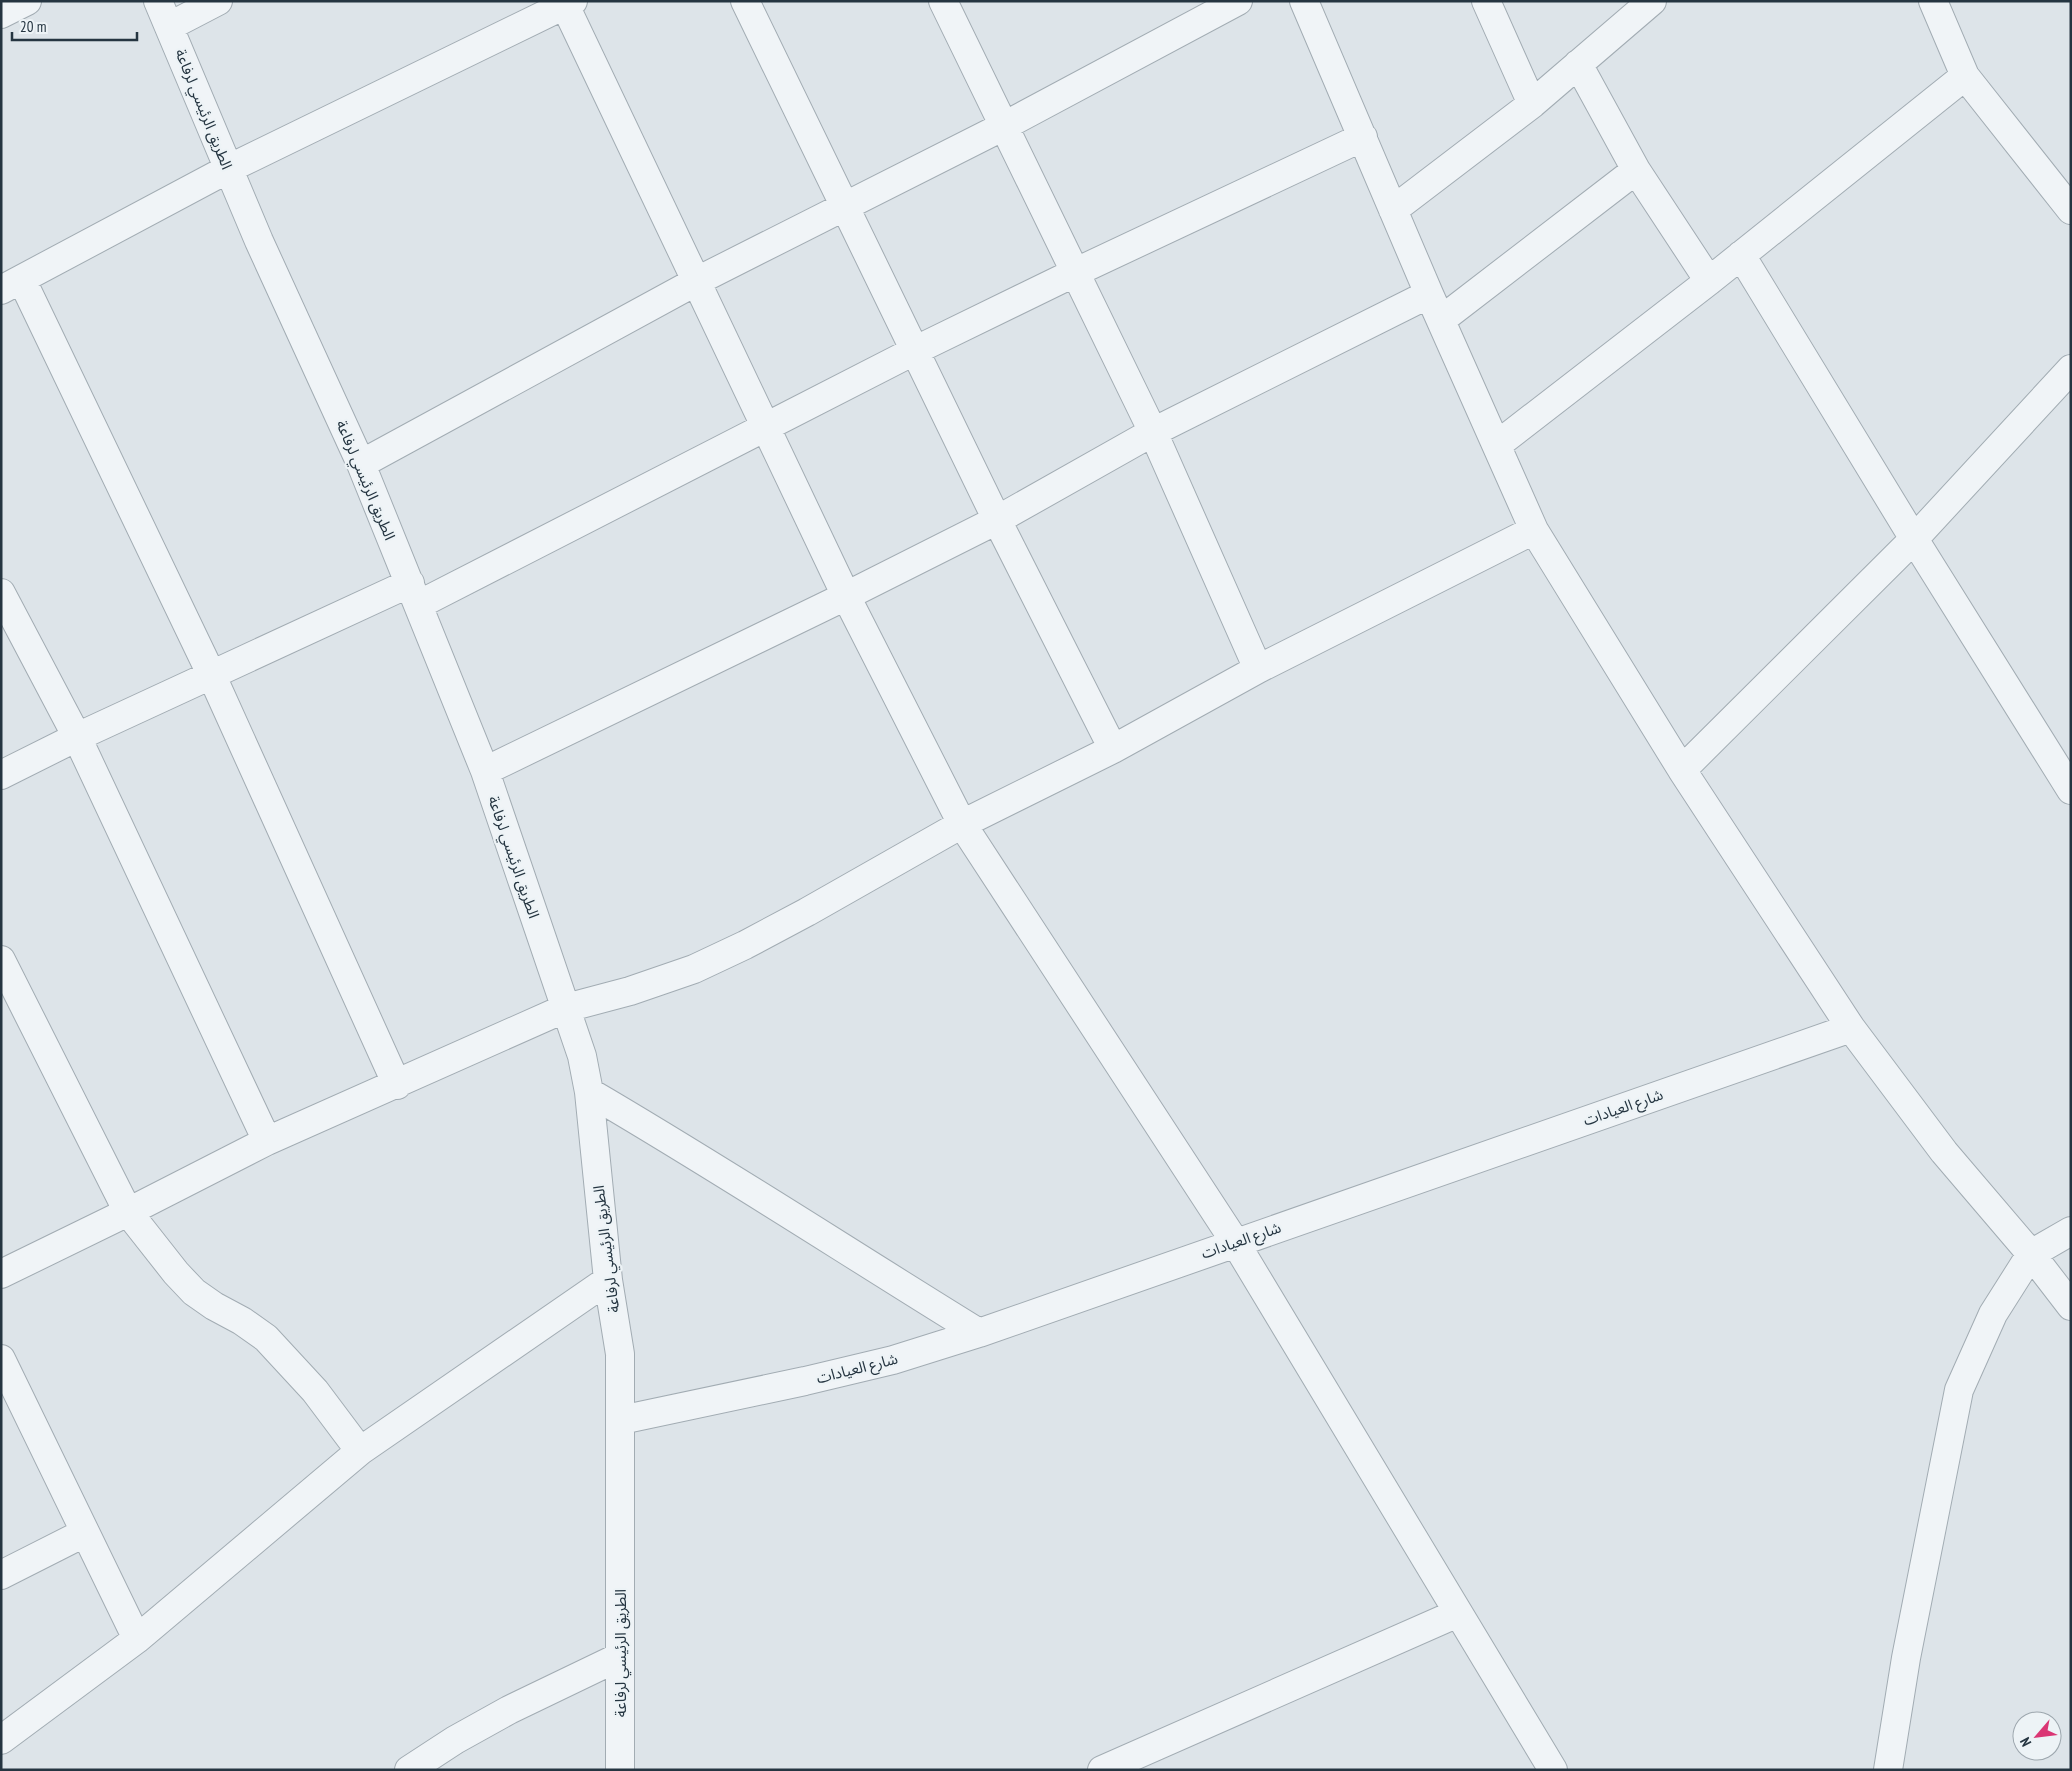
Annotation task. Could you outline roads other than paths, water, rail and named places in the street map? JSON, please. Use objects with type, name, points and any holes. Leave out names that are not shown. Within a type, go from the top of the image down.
[{"type":"street","points":[[1,14],[27,1]]},
{"type":"street","name":"الطريق الرئيسي لرفاعة","points":[[158,1],[292,316],[361,464],[414,594],[485,771],[582,1056],[589,1092],[608,1280],[620,1354],[620,1770]]},
{"type":"street","points":[[170,26],[218,1]]},
{"type":"street","points":[[745,1],[997,520],[1113,749]]},
{"type":"street","points":[[943,1],[1153,432],[1258,669]]},
{"type":"street","points":[[361,464],[697,281],[1004,126],[1238,1]]},
{"type":"street","points":[[1304,1],[1429,294],[1534,530],[1682,770],[1852,1028],[1944,1152],[2031,1254],[2071,1306]]},
{"type":"street","points":[[1486,1],[1532,104]]},
{"type":"street","points":[[1393,210],[1532,104],[1652,1]]},
{"type":"street","points":[[1932,1],[1965,76],[2071,210]]},
{"type":"street","points":[[396,1085],[212,676],[12,285],[228,169],[567,2],[846,596],[962,824],[1234,1242],[1553,1770]]},
{"type":"street","points":[[1578,64],[1636,170],[1709,281]]},
{"type":"street","points":[[1497,446],[1709,281],[1965,76]]},
{"type":"street","points":[[1,774],[212,676],[414,594],[767,428],[916,350],[1076,272],[1363,137]]},
{"type":"street","points":[[1441,320],[1636,170]]},
{"type":"street","points":[[1741,255],[1914,539],[2071,790]]},
{"type":"street","points":[[485,771],[846,596],[997,520],[1153,432],[1429,294]]},
{"type":"street","points":[[1682,770],[1914,539],[2071,369]]},
{"type":"street","points":[[1,1274],[267,1141],[566,1008],[630,991],[711,961],[807,912],[962,824],[1113,749],[1258,669],[1534,530]]},
{"type":"street","points":[[1,593],[78,737],[267,1141]]},
{"type":"street","points":[[1,960],[128,1212],[176,1273],[194,1292],[266,1338],[315,1391],[360,1450]]},
{"type":"street","name":"شارع العيادات","points":[[621,1420],[805,1381],[893,1360],[979,1333],[1234,1242],[1852,1028]]},
{"type":"street","points":[[589,1092],[687,1149],[793,1218],[979,1333]]},
{"type":"street","points":[[1888,1770],[1906,1658],[1959,1390],[1992,1314],[2031,1254],[2071,1231]]},
{"type":"street","points":[[1,1740],[137,1639],[360,1450],[608,1280]]},
{"type":"street","points":[[1,1359],[137,1639]]},
{"type":"street","points":[[1,1575],[84,1533]]},
{"type":"street","points":[[1102,1770],[1458,1613]]},
{"type":"street","points":[[409,1770],[455,1740],[509,1710],[619,1657]]}]
